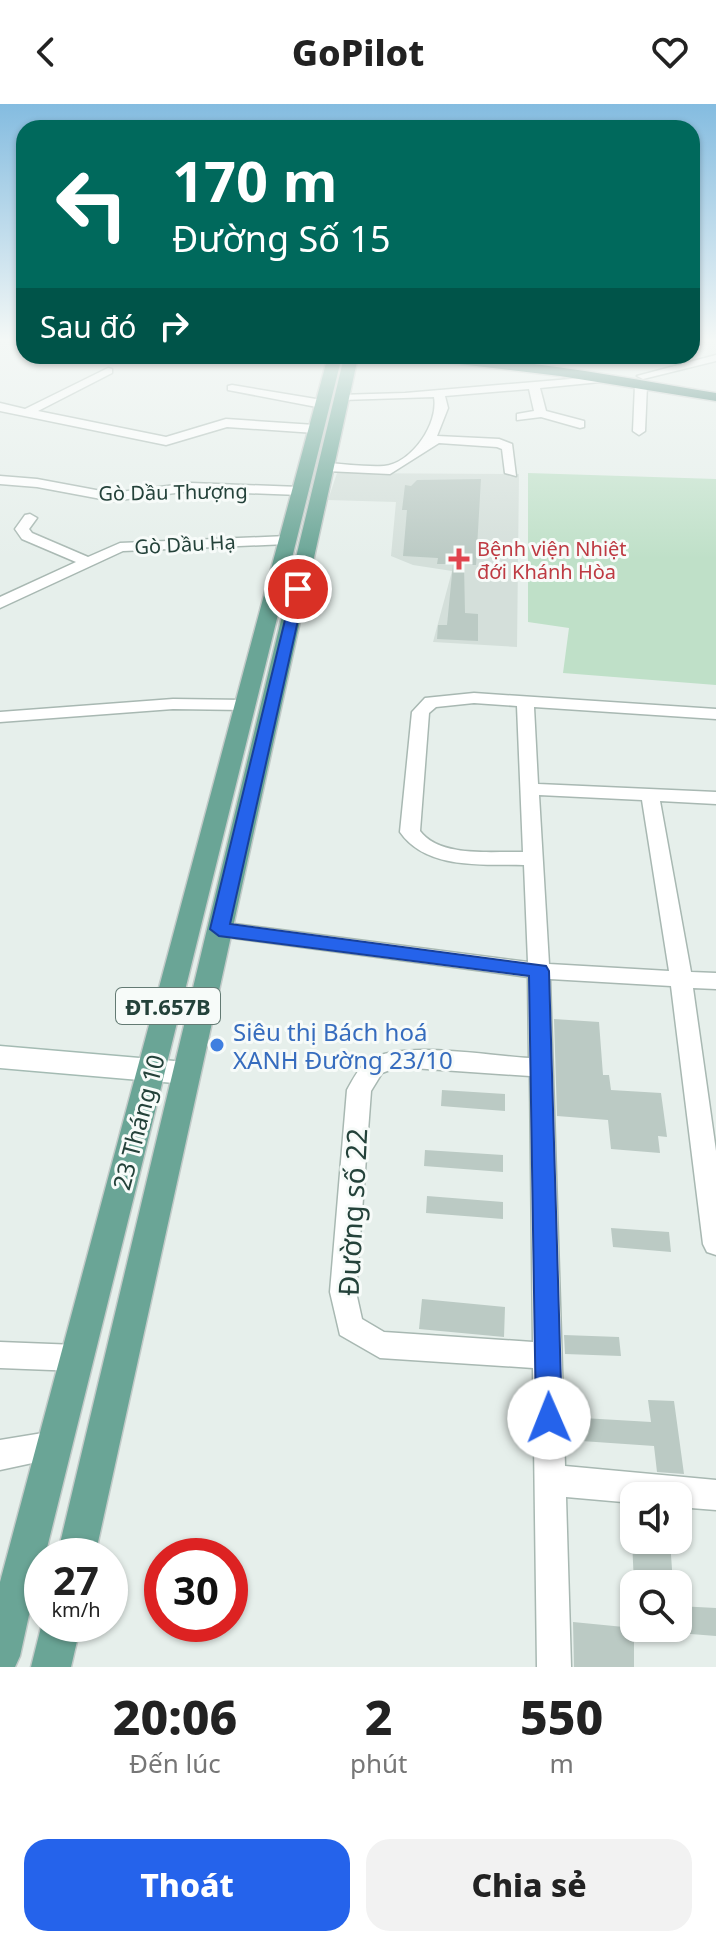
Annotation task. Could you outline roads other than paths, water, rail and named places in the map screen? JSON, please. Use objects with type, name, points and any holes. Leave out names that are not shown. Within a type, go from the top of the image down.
[{"type":"main road","name":"23 Tháng 10","points":[[3,1636],[55,1446],[287,540],[326,413]]},
{"type":"main road","name":"23 Tháng 10","points":[[80,1538],[326,467],[327,413]]},
{"type":"main road","points":[[51,1667],[57,1642]]},
{"type":"street","points":[[32,413],[166,441],[220,423],[303,413]]},
{"type":"street","points":[[440,413],[430,439],[499,443],[508,447],[511,473]]},
{"type":"street","points":[[521,417],[541,413],[580,424]]},
{"type":"street","points":[[639,431],[640,413]]},
{"type":"street","points":[[326,467],[390,470],[435,440]]},
{"type":"street","name":"Gò Dầu Thượng","points":[[0,480],[37,483],[105,496],[191,487],[300,491]]},
{"type":"street","points":[[30,518],[22,529],[27,536],[86,561]]},
{"type":"street","name":"Gò Dầu Hạ","points":[[0,603],[120,547],[287,540]]},
{"type":"street","points":[[532,859],[424,849],[414,842],[410,832],[421,712],[431,702],[449,699],[525,701],[716,714]]},
{"type":"street","points":[[525,701],[539,971],[554,1667]]},
{"type":"street","points":[[0,717],[173,704],[245,705]]},
{"type":"street","points":[[529,789],[716,798]]},
{"type":"street","points":[[650,795],[681,979],[716,1244]]},
{"type":"street","points":[[219,929],[539,971],[716,981]]},
{"type":"street","points":[[0,1057],[186,1073]]},
{"type":"street","name":"Đường số 22","points":[[541,1068],[397,1058],[374,1067],[359,1090],[343,1292],[350,1326],[380,1345],[548,1356]]},
{"type":"street","points":[[0,1355],[77,1358]]},
{"type":"street","points":[[0,1455],[55,1446]]},
{"type":"street","points":[[550,1480],[716,1495]]},
{"type":"place","name":"Bệnh viện Nhiệt đới Khánh Hòa","points":[[459,559]]},
{"type":"place","name":"Siêu thị Bách hoá XANH Đường 23/10","points":[[217,1045]]}]
